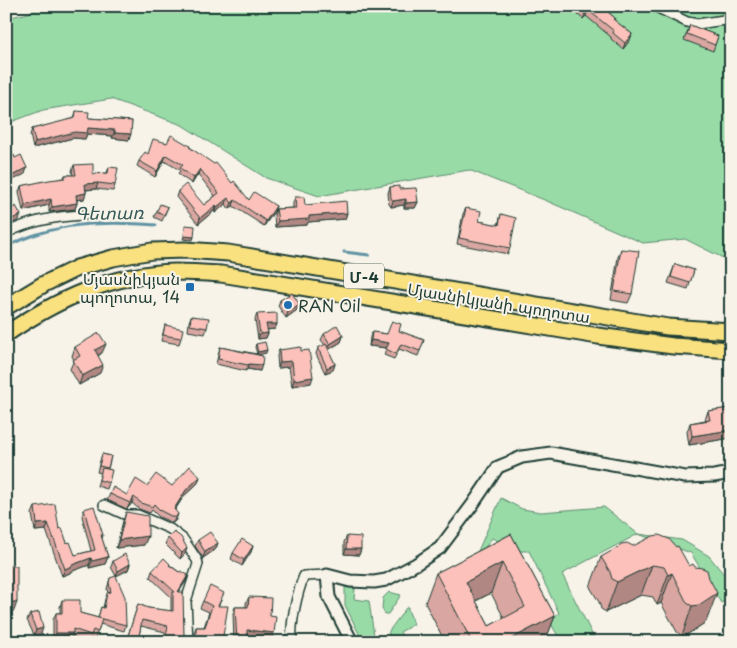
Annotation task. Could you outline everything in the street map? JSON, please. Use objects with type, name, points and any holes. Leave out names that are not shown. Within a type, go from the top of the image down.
[{"type":"highway","name":"Մյասնիկյանի պողոտա","points":[[6,307],[44,284],[77,268],[133,254],[185,250],[228,253],[668,327],[731,331]]},
{"type":"highway","name":"Մյասնիկյանի պողոտա","points":[[6,334],[53,305],[85,290],[117,280],[149,274],[192,272],[221,274],[598,336],[673,346],[731,350]]},
{"type":"street","points":[[654,6],[687,22],[697,24],[731,19]]},
{"type":"street","points":[[6,234],[15,229],[57,216],[84,215]]},
{"type":"street","points":[[292,642],[291,630],[299,588],[304,576],[327,575],[350,581],[374,582],[386,580],[416,564],[440,548],[474,504],[498,467],[522,456],[551,453],[685,476],[714,476],[731,473]]},
{"type":"street","points":[[104,506],[126,515],[138,515],[170,529],[184,539],[197,560],[198,564],[186,601],[188,642]]},
{"type":"street","points":[[327,575],[329,598],[352,642]]},
{"type":"green space","points":[[36,6],[731,6],[731,262],[685,239],[643,243],[547,201],[469,170],[319,196],[266,178],[182,125],[111,99],[43,110],[6,124],[6,18],[29,13]]},
{"type":"green space","points":[[501,498],[522,509],[541,512],[604,507],[638,534],[562,574],[596,642],[564,642],[559,638],[549,620],[559,613],[529,551],[519,551],[492,538],[477,558],[475,558]]},
{"type":"green space","points":[[638,534],[682,540],[709,556],[731,583],[731,597],[721,603],[691,553]]},
{"type":"green space","points":[[345,587],[355,589],[354,599],[369,601],[374,636],[377,642],[363,642],[345,605]]},
{"type":"green space","points":[[389,592],[401,595],[388,614],[385,614],[382,609],[383,598]]},
{"type":"green space","points":[[408,607],[414,624],[400,632],[405,642],[388,642],[389,631]]},
{"type":"building","points":[[577,6],[601,6],[615,18],[613,19],[632,34],[625,43],[613,33],[614,31],[588,10],[585,14]]},
{"type":"building","points":[[690,25],[718,36],[715,45],[687,34]]},
{"type":"building","points":[[76,111],[89,112],[88,118],[132,121],[131,134],[115,133],[115,130],[88,128],[87,133],[75,132],[35,142],[32,129],[75,118]]},
{"type":"building","points":[[171,135],[190,146],[214,164],[216,163],[249,200],[254,192],[276,206],[266,221],[235,200],[232,203],[228,198],[200,218],[178,191],[186,184],[204,205],[219,193],[200,169],[194,178],[180,168],[183,165],[166,155],[157,171],[139,161],[145,152],[148,154],[153,139],[167,143]]},
{"type":"building","points":[[14,155],[15,158],[21,155],[27,168],[6,179],[6,158]]},
{"type":"building","points":[[93,164],[93,174],[108,173],[109,167],[118,168],[115,185],[85,184],[86,193],[76,195],[77,203],[52,207],[51,199],[25,205],[21,186],[65,178],[65,175],[76,175],[74,165]]},
{"type":"building","points":[[399,186],[399,189],[416,188],[418,202],[406,203],[406,199],[393,201],[390,187]]},
{"type":"building","points":[[295,197],[304,197],[305,205],[346,201],[347,213],[309,216],[309,219],[278,221],[276,209],[296,208]]},
{"type":"building","points":[[160,204],[168,207],[164,215],[157,211]]},
{"type":"building","points":[[16,206],[21,215],[7,221],[6,212]]},
{"type":"building","points":[[466,208],[481,211],[479,221],[499,225],[501,214],[516,218],[510,248],[459,238]]},
{"type":"building","points":[[185,225],[195,226],[194,237],[184,236]]},
{"type":"building","points":[[621,249],[639,251],[632,294],[614,291]]},
{"type":"building","points":[[675,264],[694,270],[690,283],[671,277]]},
{"type":"building","points":[[292,293],[300,305],[288,312],[280,300]]},
{"type":"building","points":[[277,313],[277,324],[266,324],[268,333],[260,334],[257,314]]},
{"type":"building","points":[[191,316],[209,318],[207,328],[190,325]]},
{"type":"building","points":[[392,321],[401,324],[399,331],[424,340],[420,351],[401,344],[396,354],[386,349],[389,343],[371,340],[372,332],[387,334]]},
{"type":"building","points":[[165,325],[183,329],[181,338],[163,335]]},
{"type":"building","points":[[337,325],[343,336],[330,344],[324,334]]},
{"type":"building","points":[[99,333],[106,344],[95,350],[103,365],[82,376],[73,360],[80,356],[75,347]]},
{"type":"building","points":[[265,342],[267,350],[258,352],[256,344]]},
{"type":"building","points":[[326,344],[335,364],[327,368],[318,348]]},
{"type":"building","points":[[220,347],[263,356],[262,365],[248,365],[218,359]]},
{"type":"building","points":[[301,347],[301,351],[309,350],[313,377],[294,380],[292,361],[280,362],[279,350]]},
{"type":"building","points":[[731,408],[731,430],[692,436],[690,423],[710,420],[708,411]]},
{"type":"building","points":[[102,454],[111,456],[108,468],[99,466]]},
{"type":"building","points":[[190,466],[200,477],[186,490],[174,509],[178,514],[175,518],[161,511],[154,504],[152,507],[141,503],[134,497],[130,503],[110,494],[113,487],[127,495],[136,479],[147,486],[156,474],[172,486]]},
{"type":"building","points":[[102,468],[112,470],[109,483],[99,480]]},
{"type":"building","points":[[55,504],[59,529],[62,528],[67,543],[70,542],[75,555],[95,550],[84,509],[94,506],[108,557],[92,561],[91,558],[65,569],[48,523],[37,524],[35,507]]},
{"type":"building","points":[[126,512],[148,516],[148,536],[119,540]]},
{"type":"building","points":[[174,532],[181,537],[187,548],[182,553],[168,538]]},
{"type":"building","points":[[210,532],[218,543],[205,552],[198,540]]},
{"type":"building","points":[[511,534],[555,616],[505,642],[472,642],[436,573]],"holes":[[[502,563],[525,607],[489,626],[466,582]]]},
{"type":"building","points":[[659,535],[669,539],[676,547],[678,546],[689,566],[693,564],[695,567],[707,570],[717,593],[699,605],[692,606],[687,603],[672,573],[668,575],[664,567],[652,565],[617,582],[612,579],[601,557],[621,544],[627,543],[633,546]]},
{"type":"building","points":[[347,536],[361,537],[361,549],[346,549]]},
{"type":"building","points":[[242,539],[253,546],[244,560],[233,553]]},
{"type":"building","points":[[125,554],[130,564],[118,571],[113,561]]},
{"type":"building","points":[[164,558],[169,565],[179,572],[181,571],[188,575],[178,592],[183,592],[184,636],[190,642],[129,642],[127,639],[138,604],[148,608],[173,611],[173,592],[175,592],[152,571]],"holes":[[[142,620],[168,626],[165,641],[139,636]]]},
{"type":"building","points":[[6,566],[17,566],[17,602],[6,602]]},
{"type":"building","points":[[116,576],[125,597],[126,625],[98,618],[101,607],[104,608],[107,593],[111,592],[110,578]]},
{"type":"building","points":[[210,586],[224,593],[218,606],[228,606],[222,642],[191,642],[196,639],[196,627],[205,627],[212,606],[203,601]]},
{"type":"building","points":[[249,597],[271,598],[270,616],[276,617],[274,633],[247,630],[248,642],[237,642],[235,607],[248,607]]},
{"type":"building","points":[[62,600],[80,600],[80,613],[102,619],[98,632],[93,630],[91,635],[73,629],[73,633],[56,633],[56,613],[62,613]]},
{"type":"building","points":[[39,612],[43,628],[36,630],[30,614]]},
{"type":"waterway","name":"Գետառ","points":[[6,247],[42,232],[80,225],[117,223],[156,225]]},
{"type":"waterway","name":"Գետառ","points":[[344,252],[369,255]]},
{"type":"place","name":"Մյասնիկյան պողոտա, 14","points":[[190,287]]},
{"type":"place","name":"RAN Oil","points":[[288,305]]}]
